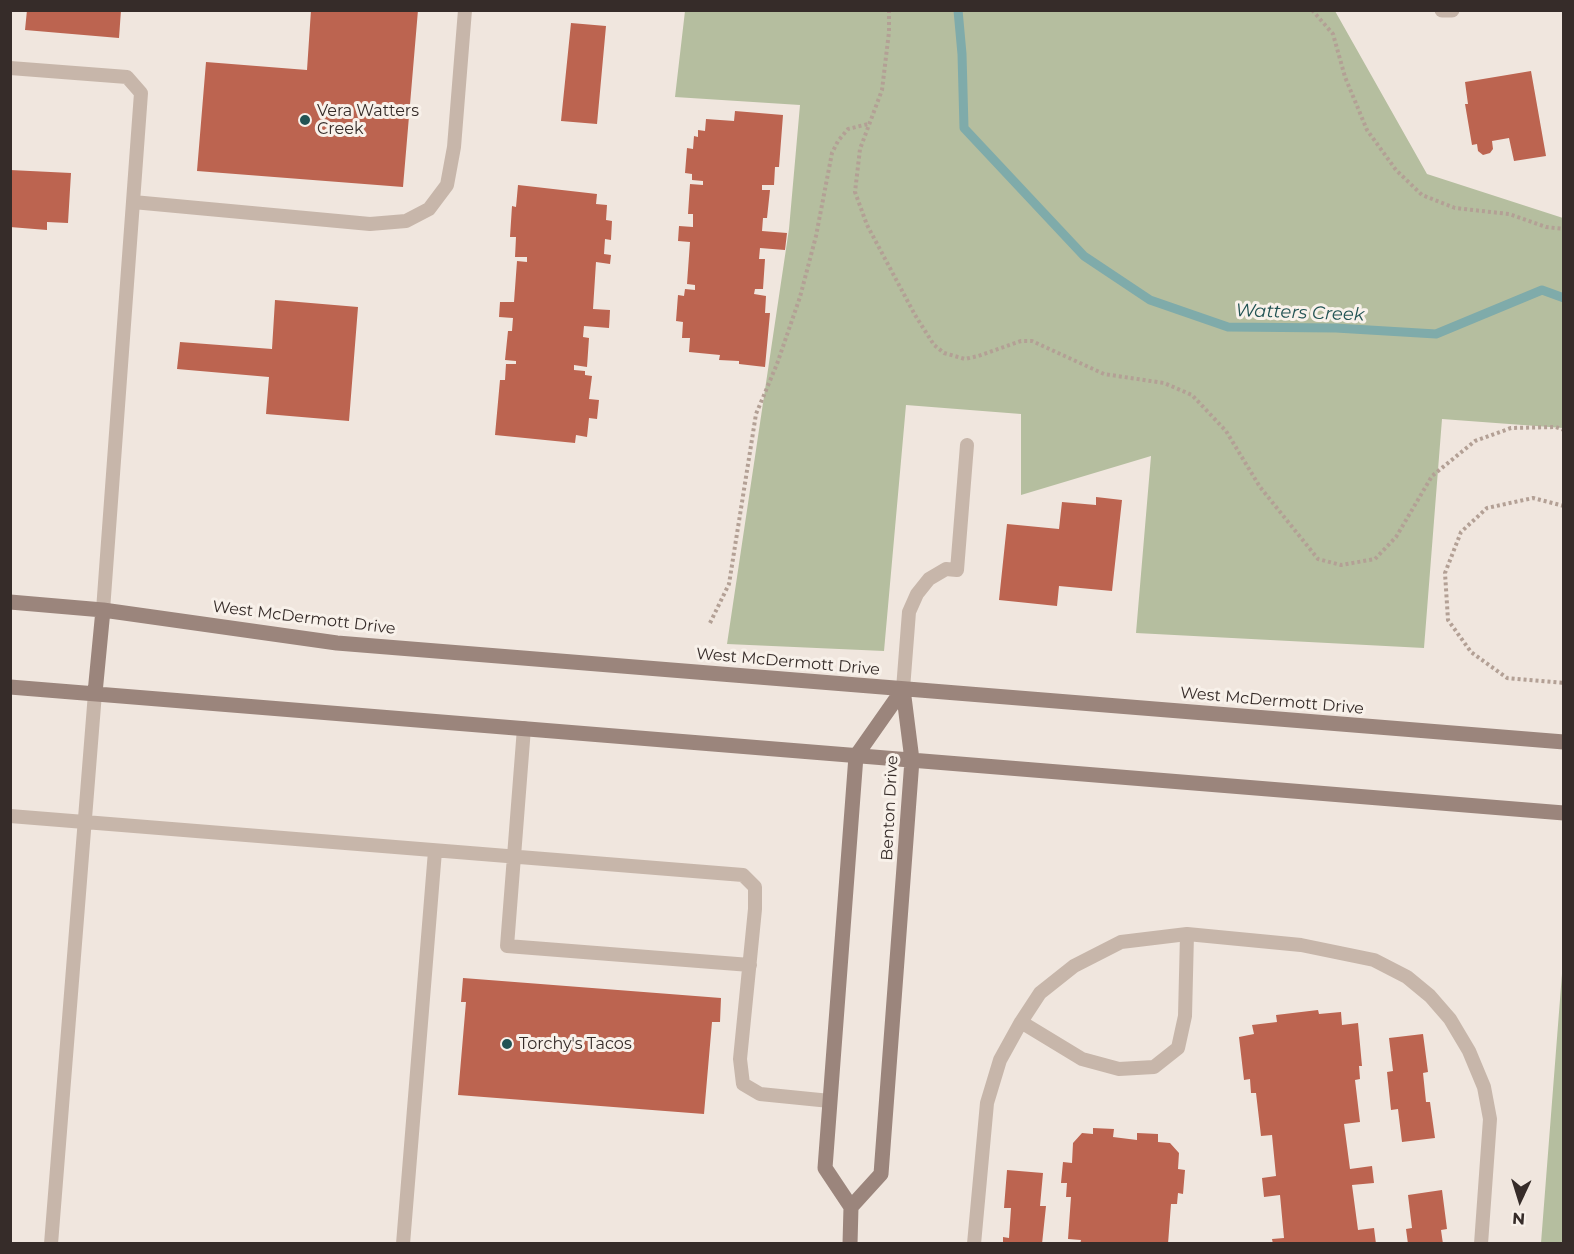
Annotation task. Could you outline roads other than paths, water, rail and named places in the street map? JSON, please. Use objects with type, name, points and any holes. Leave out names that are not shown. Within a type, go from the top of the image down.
[{"type":"main road","name":"West McDermott Drive","points":[[10,602],[103,610],[337,643],[1563,742]]},
{"type":"main road","points":[[95,693],[103,610]]},
{"type":"main road","points":[[10,687],[1563,813]]},
{"type":"main road","name":"Benton Drive","points":[[856,756],[903,689]]},
{"type":"main road","name":"Benton Drive","points":[[851,1207],[881,1174],[912,760],[903,689]]},
{"type":"main road","points":[[850,1244],[851,1207],[825,1168],[856,756]]},
{"type":"street","points":[[1442,10],[1452,10]]},
{"type":"lane","points":[[133,202],[370,224],[406,221],[429,209],[447,185],[454,147],[465,10]]},
{"type":"lane","points":[[10,68],[127,77],[141,93],[103,610]]},
{"type":"lane","points":[[903,689],[909,612],[917,594],[929,579],[946,569],[957,570],[968,445]]},
{"type":"lane","points":[[51,1244],[95,693]]},
{"type":"lane","points":[[524,729],[507,946],[750,965]]},
{"type":"lane","points":[[10,816],[744,875],[754,887],[755,909],[740,1059],[743,1084],[760,1094],[830,1101]]},
{"type":"lane","points":[[403,1244],[435,851]]},
{"type":"lane","points":[[1021,1022],[1082,1059],[1119,1069],[1154,1067],[1178,1048],[1185,1016],[1186,934]]},
{"type":"lane","points":[[974,1244],[987,1103],[1000,1060],[1040,993],[1074,966],[1121,942],[1186,934],[1301,945],[1374,960],[1407,977],[1430,996],[1450,1019],[1469,1051],[1484,1087],[1490,1119],[1481,1244]]},
{"type":"waterway","name":"Watters Creek","points":[[958,10],[964,128],[1084,256],[1150,300],[1228,327],[1336,328],[1436,334],[1542,290],[1564,298]]},
{"type":"place","name":"Vera Watters Creek","points":[[305,120]]},
{"type":"place","name":"Torchy's Tacos","points":[[507,1044]]}]
